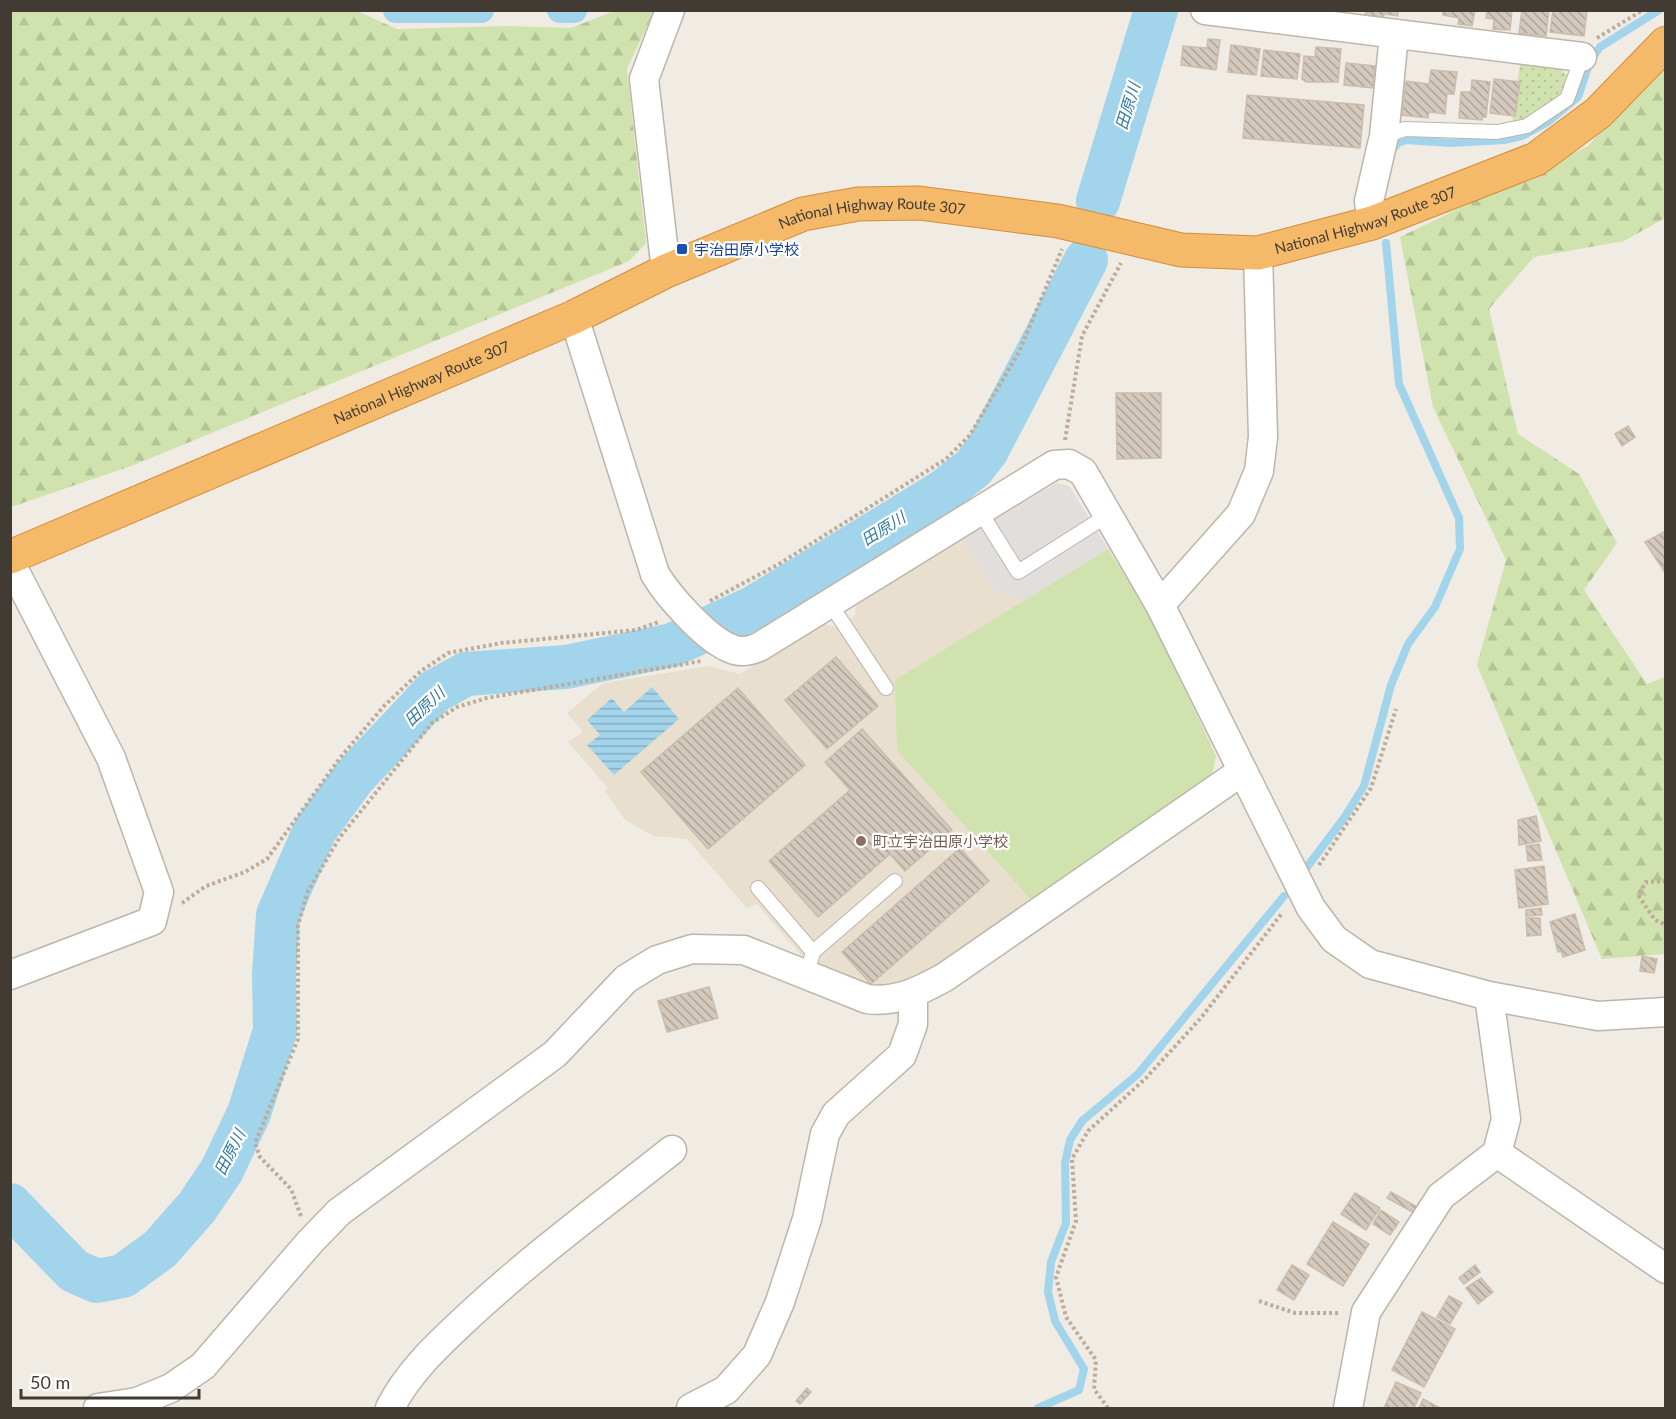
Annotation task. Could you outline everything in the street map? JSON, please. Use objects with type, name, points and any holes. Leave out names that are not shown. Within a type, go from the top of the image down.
[{"type":"highway","name":"National Highway Route 307","points":[[10,557],[574,317],[666,271],[779,222],[827,208],[858,204],[919,203],[1073,225],[1181,250],[1258,253],[1372,223],[1536,159],[1598,113],[1665,43]]},
{"type":"street","points":[[666,271],[644,79],[651,54],[670,10]]},
{"type":"street","points":[[1205,10],[1582,57]]},
{"type":"street","points":[[1372,223],[1370,201],[1384,136],[1394,35]]},
{"type":"street","points":[[1161,605],[1241,514],[1259,471],[1263,437],[1258,253]]},
{"type":"street","points":[[574,317],[649,560],[663,587],[690,616],[721,643],[739,651],[753,650],[831,605],[1061,463],[1077,467],[1083,472],[1161,605],[1241,772],[1301,888],[1323,926],[1347,950],[1370,964],[1489,996],[1598,1016],[1665,1012]]},
{"type":"street","points":[[10,562],[111,758],[159,892],[152,921],[10,975]]},
{"type":"street","points":[[98,1408],[137,1402],[171,1388],[203,1366],[310,1242],[339,1212],[555,1054],[626,979],[657,960],[692,949],[744,950],[810,962],[867,999],[883,1001],[913,995],[945,977],[1241,772]]},
{"type":"street","points":[[691,1408],[726,1390],[757,1355],[780,1302],[807,1219],[825,1134],[837,1114],[902,1055],[913,1024],[913,995]]},
{"type":"street","points":[[1348,1408],[1366,1312],[1441,1196],[1497,1153],[1506,1119],[1489,996]]},
{"type":"street","points":[[390,1408],[400,1389],[436,1346],[522,1267],[672,1150]]},
{"type":"street","points":[[1497,1153],[1665,1269]]},
{"type":"lane","points":[[1384,136],[1405,129],[1497,132],[1527,126],[1567,99],[1582,57]]},
{"type":"lane","points":[[981,513],[1018,572],[1108,515]]},
{"type":"lane","points":[[831,605],[886,688]]},
{"type":"lane","points":[[758,888],[810,962],[895,880]]},
{"type":"path","points":[[1582,57],[1599,36],[1643,10]]},
{"type":"path","points":[[159,892],[174,904],[186,902],[206,886],[245,872],[267,860],[340,758],[384,706],[421,671],[448,653],[502,643],[554,640],[636,630],[690,616],[780,564],[946,459],[970,435],[1019,352],[1073,225]]},
{"type":"path","points":[[1061,463],[1082,336],[1134,239]]},
{"type":"path","points":[[310,1242],[291,1189],[260,1157],[255,1143],[298,1039],[298,925],[308,891],[340,837],[432,723],[457,707],[486,698],[699,662],[710,658],[721,643]]},
{"type":"path","points":[[1108,1408],[1094,1389],[1096,1360],[1066,1317],[1056,1277],[1077,1221],[1072,1159],[1088,1131],[1146,1078],[1200,1019],[1301,888],[1371,788],[1396,709]]},
{"type":"path","points":[[1665,881],[1646,882],[1638,895],[1655,920],[1665,925]]},
{"type":"path","points":[[1259,1301],[1295,1313],[1366,1312]]},
{"type":"shaded area","points":[[1057,483],[1069,486],[1149,614],[1216,756],[1212,775],[915,983],[871,991],[828,975],[800,954],[757,904],[747,908],[687,839],[654,836],[625,820],[605,791],[608,788],[568,742],[583,732],[567,713],[603,683],[709,666],[740,674],[822,624],[838,627],[844,624],[855,615],[856,603]]},
{"type":"shaded area","points":[[1057,483],[1069,486],[1108,549],[1024,601],[993,589],[963,540]]},
{"type":"green space","points":[[11,11],[357,11],[397,29],[505,26],[571,28],[614,11],[654,11],[627,69],[646,243],[629,261],[134,465],[11,507]]},
{"type":"green space","points":[[1521,58],[1558,68],[1569,76],[1560,94],[1548,109],[1523,121],[1512,121]]},
{"type":"green space","points":[[1665,58],[1665,218],[1624,241],[1534,257],[1489,309],[1518,434],[1579,474],[1617,543],[1584,590],[1647,684],[1665,677],[1665,954],[1602,959],[1477,665],[1506,560],[1433,407],[1400,237],[1588,146]]},
{"type":"green space","points":[[1108,549],[1149,614],[1216,756],[1212,775],[1032,901],[897,750],[895,680]]},
{"type":"water","points":[[652,687],[679,719],[614,775],[587,745],[600,735],[587,720],[612,698],[624,712]]},
{"type":"building","points":[[1366,10],[1398,10],[1398,16],[1384,14],[1383,19],[1365,17]]},
{"type":"building","points":[[1443,10],[1475,10],[1472,26],[1458,24],[1459,18],[1443,15]]},
{"type":"building","points":[[1487,10],[1512,10],[1510,30],[1493,29],[1494,19],[1486,18]]},
{"type":"building","points":[[1522,10],[1549,10],[1546,36],[1519,33]]},
{"type":"building","points":[[1553,10],[1587,10],[1584,36],[1550,32]]},
{"type":"building","points":[[1208,39],[1220,40],[1216,70],[1181,65],[1183,46],[1207,48]]},
{"type":"building","points":[[1231,45],[1260,49],[1256,75],[1228,72]]},
{"type":"building","points":[[1316,47],[1341,49],[1338,82],[1306,82],[1302,79],[1304,56],[1315,57]]},
{"type":"building","points":[[1264,50],[1300,54],[1297,79],[1261,76]]},
{"type":"building","points":[[1346,63],[1375,66],[1373,88],[1344,85]]},
{"type":"building","points":[[1431,70],[1457,72],[1454,94],[1447,94],[1445,114],[1429,112],[1428,118],[1402,115],[1406,81],[1429,84]]},
{"type":"building","points":[[1494,79],[1520,82],[1515,116],[1490,113]]},
{"type":"building","points":[[1472,80],[1490,82],[1486,117],[1482,117],[1482,120],[1459,118],[1461,92],[1471,92]]},
{"type":"building","points":[[1247,95],[1364,105],[1360,148],[1243,138]]},
{"type":"building","points":[[1116,393],[1161,393],[1161,458],[1117,459]]},
{"type":"building","points":[[1628,426],[1635,437],[1622,446],[1615,434]]},
{"type":"building","points":[[1666,531],[1666,574],[1645,542]]},
{"type":"building","points":[[836,657],[878,706],[827,749],[785,700]]},
{"type":"building","points":[[738,688],[805,765],[708,849],[641,772]]},
{"type":"building","points":[[862,729],[952,830],[905,871],[890,854],[818,917],[769,861],[850,790],[825,762]]},
{"type":"building","points":[[1536,816],[1541,841],[1519,845],[1518,820]]},
{"type":"building","points":[[1539,844],[1542,860],[1528,861],[1526,846]]},
{"type":"building","points":[[960,848],[989,881],[871,984],[842,952]]},
{"type":"building","points":[[1544,866],[1548,904],[1519,908],[1515,870]]},
{"type":"building","points":[[1541,908],[1542,915],[1526,916],[1526,910]]},
{"type":"building","points":[[1575,914],[1585,950],[1563,957],[1561,951],[1558,952],[1550,922]]},
{"type":"building","points":[[1526,918],[1540,918],[1541,935],[1527,936]]},
{"type":"building","points":[[1642,956],[1657,959],[1654,973],[1640,971]]},
{"type":"building","points":[[709,987],[718,1018],[667,1032],[658,1001]]},
{"type":"building","points":[[1391,1192],[1419,1208],[1416,1214],[1387,1198]]},
{"type":"building","points":[[1355,1193],[1380,1208],[1366,1230],[1341,1214]]},
{"type":"building","points":[[1381,1210],[1399,1222],[1390,1235],[1373,1224]]},
{"type":"building","points":[[1333,1222],[1369,1244],[1343,1286],[1307,1264]]},
{"type":"building","points":[[1292,1265],[1309,1275],[1294,1300],[1277,1290]]},
{"type":"building","points":[[1475,1265],[1480,1272],[1464,1284],[1459,1278]]},
{"type":"building","points":[[1481,1278],[1493,1292],[1478,1304],[1466,1288]]},
{"type":"building","points":[[1449,1296],[1462,1303],[1450,1324],[1437,1317]]},
{"type":"building","points":[[1422,1312],[1455,1329],[1424,1387],[1392,1370]]},
{"type":"building","points":[[1396,1382],[1421,1393],[1414,1408],[1384,1408]]},
{"type":"building","points":[[807,1388],[811,1392],[800,1404],[796,1401]]},
{"type":"building","points":[[1423,1399],[1440,1408],[1419,1408]]},
{"type":"waterway","points":[[396,10],[481,10]]},
{"type":"waterway","points":[[560,10],[574,10]]},
{"type":"waterway","name":"田原川","points":[[1098,201],[1156,10]]},
{"type":"waterway","points":[[1390,152],[1398,143],[1406,140],[1451,143],[1504,140],[1522,136],[1548,122],[1578,97],[1590,61],[1600,47],[1659,10]]},
{"type":"waterway","points":[[1307,867],[1344,818],[1364,786],[1391,685],[1408,644],[1435,607],[1460,549],[1459,518],[1399,384],[1386,243]]},
{"type":"waterway","name":"田原川","points":[[10,1205],[74,1271],[97,1281],[123,1276],[160,1249],[197,1207],[222,1170],[249,1113],[275,1031],[274,974],[278,915],[315,830],[354,777],[435,691],[466,674],[566,667],[672,645],[753,608],[944,491],[973,468],[987,450],[1086,260]]},
{"type":"waterway","points":[[1038,1408],[1079,1390],[1084,1369],[1055,1321],[1048,1292],[1051,1262],[1066,1223],[1065,1163],[1070,1140],[1082,1121],[1138,1074],[1284,896]]},
{"type":"place","name":"宇治田原小学校","points":[[682,249]]},
{"type":"place","name":"町立宇治田原小学校","points":[[861,841]]}]
